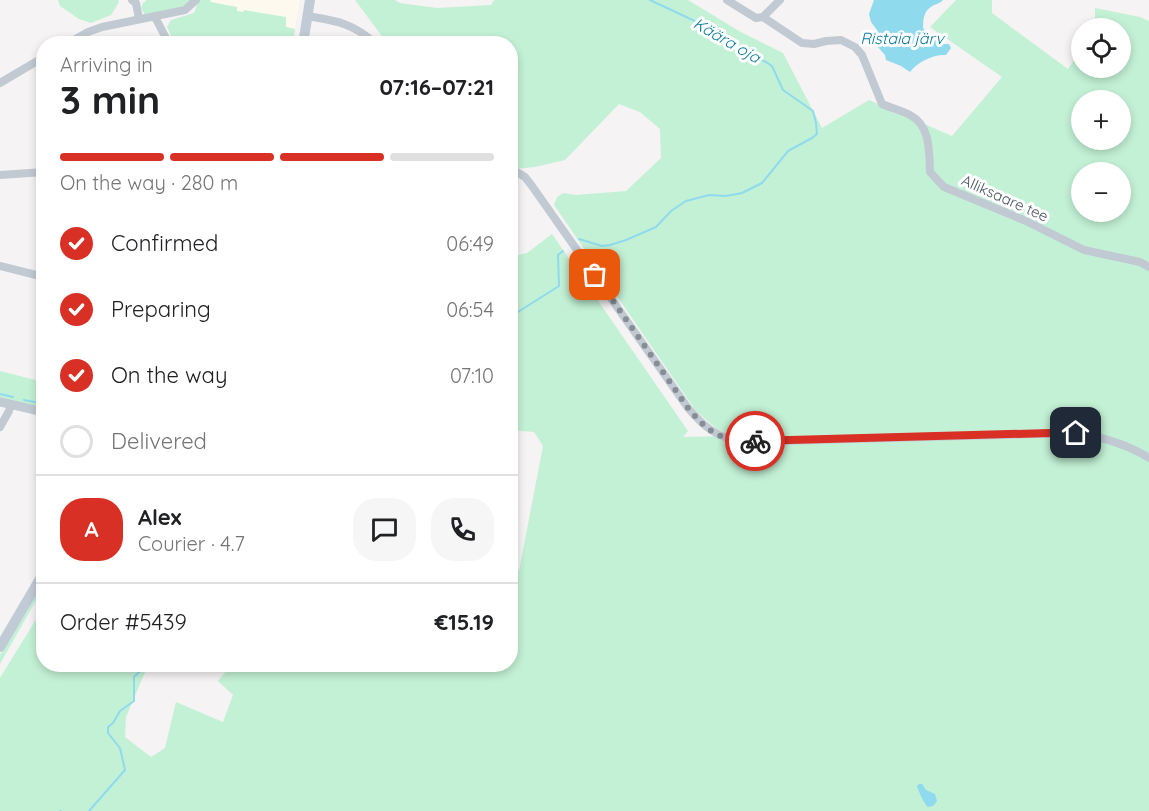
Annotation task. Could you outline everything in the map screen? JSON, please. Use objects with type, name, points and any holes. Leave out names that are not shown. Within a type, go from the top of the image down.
[{"type":"main road","points":[[304,36],[310,0]]},
{"type":"main road","points":[[0,647],[36,586]]},
{"type":"street","points":[[132,0],[136,3],[139,19]]},
{"type":"street","points":[[83,36],[95,30],[185,10],[196,0]]},
{"type":"street","points":[[727,0],[756,18],[763,17],[780,0]]},
{"type":"street","points":[[307,16],[353,26],[367,36]]},
{"type":"street","points":[[154,17],[164,36]]},
{"type":"street","name":"Alliksaare tee","points":[[763,17],[802,43],[814,44],[841,40],[855,47],[862,55],[882,104],[909,114],[920,121],[927,135],[930,172],[944,187],[1026,220],[1084,250],[1140,262],[1149,267]]},
{"type":"street","points":[[0,82],[36,62]]},
{"type":"street","points":[[0,175],[36,173]]},
{"type":"street","points":[[518,173],[532,186],[688,408],[701,423],[729,440],[742,442],[1076,433],[1110,440],[1149,458]]},
{"type":"street","points":[[0,266],[36,275]]},
{"type":"street","points":[[0,402],[36,410]]},
{"type":"street","points":[[0,427],[11,404]]},
{"type":"shaded area","points":[[203,0],[300,0],[295,29],[209,13]]},
{"type":"green space","points":[[58,0],[118,0],[119,2],[111,15],[91,23],[79,19],[60,6]]},
{"type":"green space","points":[[147,0],[193,0],[189,5],[145,15],[141,8]]},
{"type":"green space","points":[[199,0],[210,0],[237,7],[237,11],[243,12],[244,10],[286,17],[286,27],[295,29],[294,36],[171,36],[167,27],[171,20],[194,13]]},
{"type":"green space","points":[[355,0],[395,0],[400,3],[437,8],[491,5],[494,0],[688,0],[739,31],[783,53],[822,128],[869,100],[952,136],[1002,77],[930,27],[956,0],[992,0],[992,13],[1068,69],[1071,64],[1071,78],[1131,78],[1131,18],[1095,18],[1095,8],[1149,21],[1149,811],[0,811],[0,678],[36,619],[36,672],[145,672],[126,717],[125,737],[151,757],[165,748],[176,702],[223,722],[233,695],[218,681],[225,672],[518,672],[518,571],[543,446],[534,432],[518,431],[518,255],[527,253],[552,234],[688,431],[683,437],[732,436],[717,429],[696,411],[554,205],[557,197],[563,193],[576,195],[626,191],[661,158],[660,129],[640,112],[619,104],[565,160],[518,169],[518,36],[382,36]]},
{"type":"green space","points":[[0,371],[36,380],[36,406],[0,398]]},
{"type":"green space","points":[[36,592],[36,600],[0,664],[0,655]]},
{"type":"water","name":"Ristaia järv","points":[[874,0],[943,0],[926,12],[923,28],[943,44],[949,44],[951,48],[946,55],[926,59],[910,72],[886,60],[885,55],[877,46],[877,30],[869,14]]},
{"type":"water","points":[[919,784],[935,794],[937,801],[933,806],[928,807],[925,803],[917,786]]},
{"type":"waterway","name":"Käära oja","points":[[579,239],[602,246],[610,245],[656,227],[671,211],[686,201],[709,195],[726,196],[742,193],[762,183],[788,151],[817,134],[813,111],[783,90],[772,66],[750,55],[729,37],[650,0]]},
{"type":"waterway","name":"Käära oja","points":[[518,312],[559,286],[558,255],[563,251]]},
{"type":"waterway","points":[[0,394],[13,397]]},
{"type":"waterway","points":[[24,400],[36,402]]},
{"type":"waterway","name":"Käära oja","points":[[89,811],[125,770],[120,748],[108,733],[108,727],[120,711],[134,701],[134,677],[139,672]]},
{"type":"way so far","points":[[595,275],[688,408],[701,423],[729,440],[755,441]]},
{"type":"route","points":[[755,441],[1076,433]]}]
